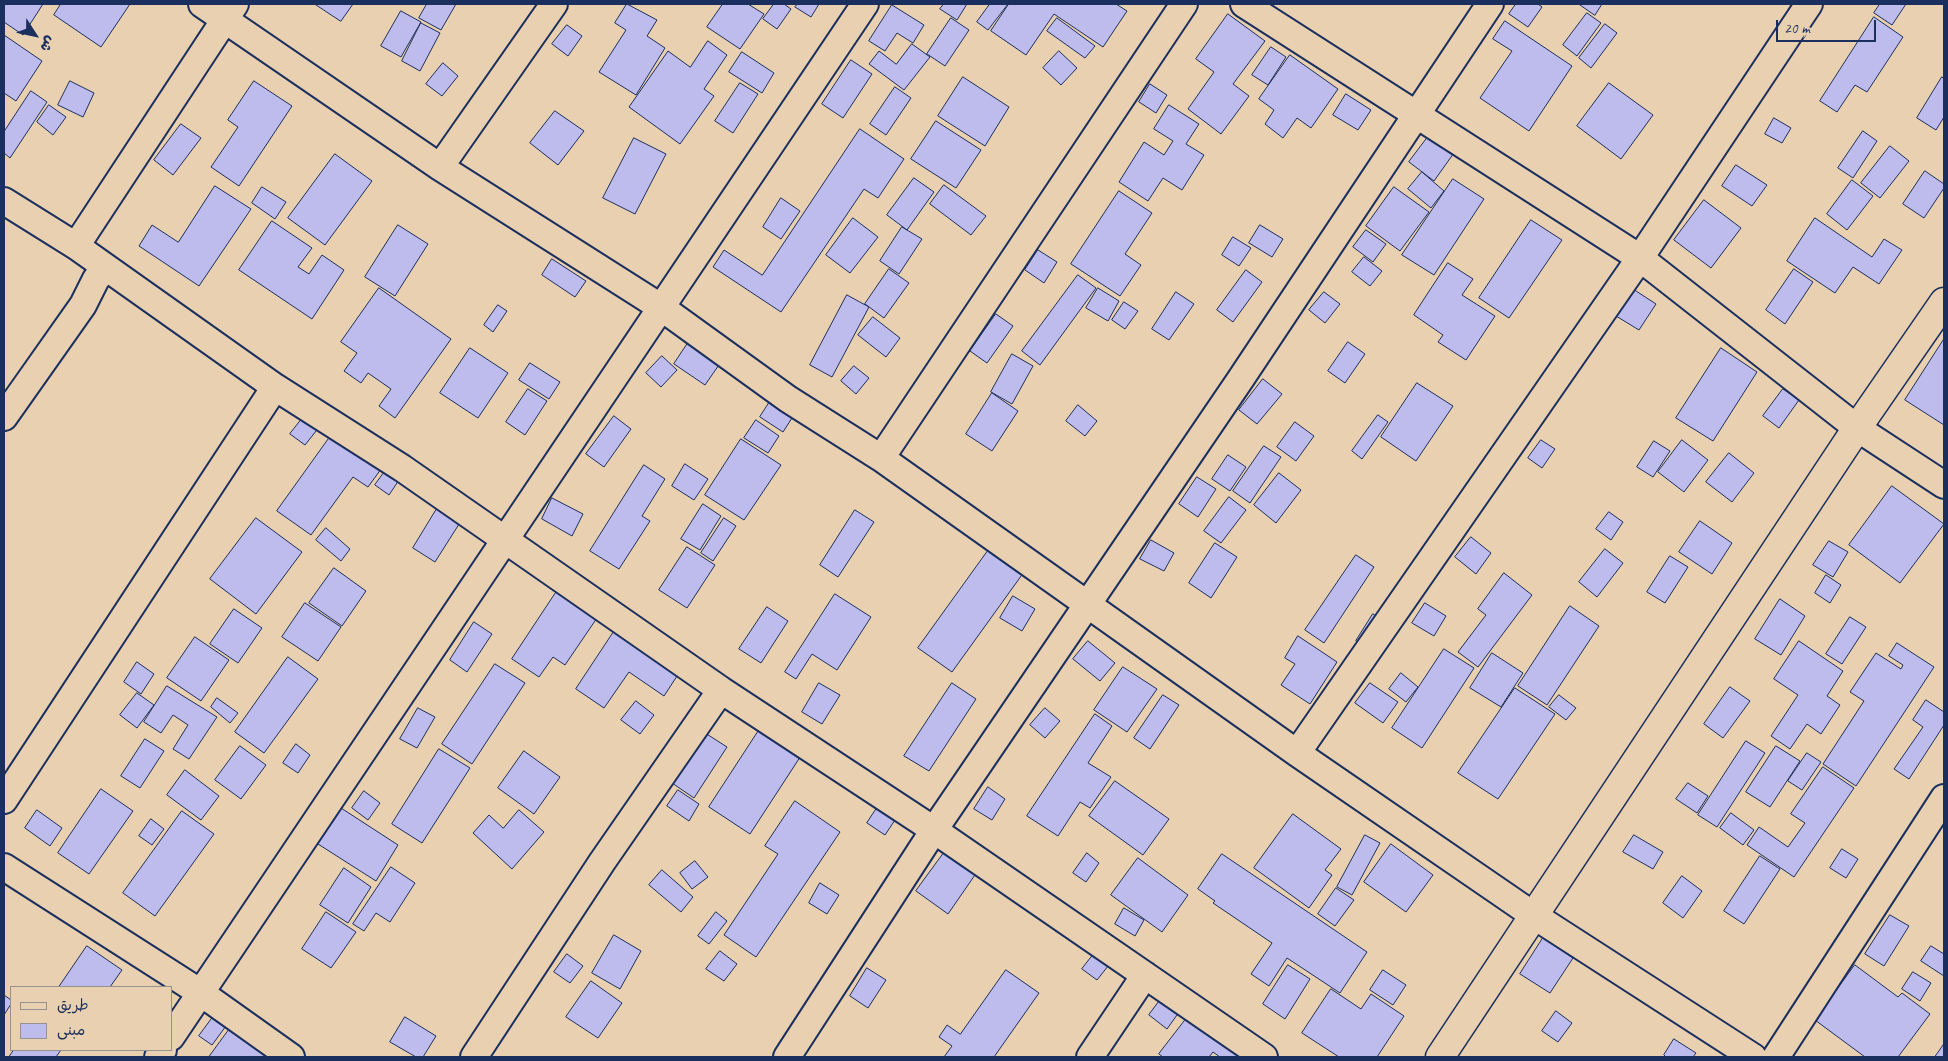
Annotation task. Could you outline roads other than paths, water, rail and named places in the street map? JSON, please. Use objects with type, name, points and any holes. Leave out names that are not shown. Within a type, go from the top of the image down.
[{"type":"street","points":[[202,4],[230,11],[440,167],[662,308],[788,399],[881,458],[1298,753],[1533,915],[1753,1057]]},
{"type":"street","points":[[440,167],[554,4]]},
{"type":"street","points":[[172,1036],[865,4]]},
{"type":"street","points":[[881,458],[1184,4]]},
{"type":"street","points":[[1244,4],[1640,258],[1857,428],[1944,485]]},
{"type":"street","points":[[787,1057],[934,830],[1002,734],[1087,605],[1246,372],[1490,4]]},
{"type":"street","points":[[1298,753],[1640,258],[1810,4]]},
{"type":"street","points":[[76,246],[230,11]]},
{"type":"street","points":[[4,201],[76,246],[275,387],[402,468],[722,690],[934,830],[1264,1057]]},
{"type":"street","points":[[4,417],[83,305],[96,279],[106,268]]},
{"type":"street","points":[[1440,1057],[1857,428],[1944,302]]},
{"type":"street","points":[[4,800],[275,387]]},
{"type":"street","points":[[474,1057],[602,862],[722,690]]},
{"type":"street","points":[[1776,1057],[1944,798]]},
{"type":"street","points":[[4,867],[201,993],[291,1057]]},
{"type":"street","points":[[1090,1057],[1145,975]]}]
